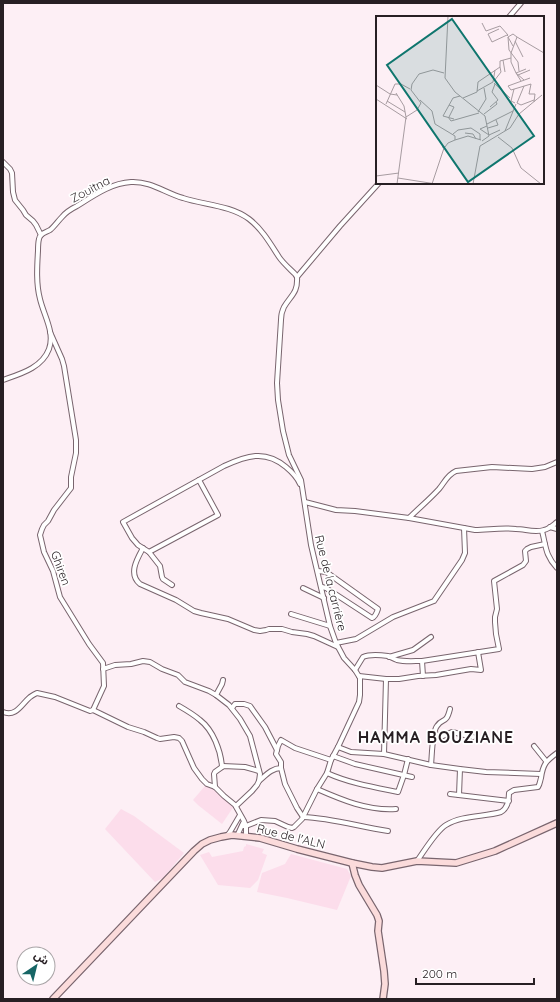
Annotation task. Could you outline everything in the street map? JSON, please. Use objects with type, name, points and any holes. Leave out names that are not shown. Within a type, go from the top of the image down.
[{"type":"main road","name":"Rue de l'ALN","points":[[53,999],[202,844],[210,840],[232,835],[260,838],[352,863],[382,868],[417,861],[456,863],[495,851],[557,823]]},
{"type":"main road","points":[[352,863],[359,885],[379,921],[378,931],[385,984],[383,999]]},
{"type":"street","points":[[510,16],[521,3]]},
{"type":"street","points":[[3,162],[12,173],[14,197],[26,215],[33,221],[41,235],[38,241],[38,289],[51,338],[50,347],[47,354],[39,364],[3,380]]},
{"type":"street","name":"Zouitna","points":[[41,235],[50,230],[66,213],[102,191],[123,183],[141,182],[184,198],[240,213],[256,225],[279,257],[297,277]]},
{"type":"street","points":[[297,277],[378,184]]},
{"type":"street","name":"Rue de la carrière","points":[[297,277],[293,295],[284,307],[282,313],[277,383],[280,414],[287,449],[301,480],[311,545],[330,626],[337,645],[344,658],[359,676]]},
{"type":"street","name":"Ghiren","points":[[50,332],[64,366],[76,440],[76,453],[71,488],[54,510],[40,535],[44,552],[53,571],[60,597],[89,644],[103,663],[104,686],[93,710]]},
{"type":"street","points":[[172,585],[163,579],[160,566],[149,552],[132,538],[123,522],[224,466],[238,460],[254,456],[264,456],[275,459],[295,476],[303,489]]},
{"type":"street","points":[[409,518],[439,489],[449,474],[456,471],[492,467],[532,469],[545,467],[557,462]]},
{"type":"street","points":[[149,552],[218,515],[199,480]]},
{"type":"street","points":[[304,502],[336,510],[371,512],[474,530],[516,528],[542,531],[557,522]]},
{"type":"street","points":[[550,527],[557,529]]},
{"type":"street","points":[[143,548],[135,566],[134,572],[136,581],[176,600],[194,611],[228,619],[254,630],[260,631],[282,629],[314,636],[337,645],[356,639],[393,617],[434,601],[449,581],[465,553],[464,528]]},
{"type":"street","points":[[542,531],[547,555],[557,568]]},
{"type":"street","points":[[355,670],[365,656],[381,655],[397,660],[422,661],[499,649],[495,628],[497,609],[494,581],[523,565],[526,561],[525,551],[527,549],[545,544]]},
{"type":"street","points":[[318,571],[329,574],[378,609],[377,612],[372,618],[326,588],[322,587]]},
{"type":"street","points":[[303,588],[324,598]]},
{"type":"street","points":[[291,614],[330,626]]},
{"type":"street","points":[[390,657],[395,654],[413,650],[430,637]]},
{"type":"street","points":[[237,836],[244,824],[261,820],[275,821],[292,828],[303,817],[327,773],[332,758],[359,702],[361,684],[359,676],[399,679],[470,669],[481,670],[478,652]]},
{"type":"street","points":[[103,669],[115,664],[131,664],[143,661],[178,675],[185,682],[216,695],[232,708],[250,736],[260,774],[259,781]]},
{"type":"street","points":[[422,661],[423,676]]},
{"type":"street","points":[[384,754],[386,679]]},
{"type":"street","points":[[216,695],[223,680]]},
{"type":"street","points":[[3,712],[11,713],[16,711],[29,698],[38,693],[55,697],[90,711],[93,710],[128,727],[160,739],[170,737],[179,738],[182,741],[194,768],[202,779],[207,784],[215,787],[236,806],[244,824],[246,836]]},
{"type":"street","points":[[232,708],[235,704],[250,706],[265,727],[277,750]]},
{"type":"street","points":[[179,706],[196,716],[207,728],[217,746],[222,767]]},
{"type":"street","points":[[431,765],[434,734],[437,726],[448,717],[450,709]]},
{"type":"street","points":[[434,734],[443,736],[452,732],[473,737]]},
{"type":"street","points":[[303,817],[285,784],[281,762],[276,754],[281,740],[295,748],[412,777]]},
{"type":"street","points":[[534,746],[546,761]]},
{"type":"street","points":[[338,747],[351,752],[384,754],[431,765],[460,769],[486,772],[541,774]]},
{"type":"street","points":[[417,861],[439,831],[446,825],[464,818],[501,812],[504,810],[509,801],[509,793],[514,790],[538,787],[542,768],[546,761],[557,753]]},
{"type":"street","points":[[327,773],[337,778],[372,788],[398,792],[408,759]]},
{"type":"street","points":[[215,787],[214,774],[222,767],[238,766],[259,771]]},
{"type":"street","points":[[236,806],[252,791],[259,781],[270,772],[281,768]]},
{"type":"street","points":[[459,795],[460,769]]},
{"type":"street","points":[[317,789],[344,801],[370,808],[388,810],[396,809]]},
{"type":"street","points":[[450,794],[509,801]]},
{"type":"street","points":[[227,836],[240,815]]},
{"type":"street","points":[[303,817],[324,818],[371,829],[388,831]]},
{"type":"shaded area","points":[[205,786],[210,787],[234,806],[222,824],[193,800]]},
{"type":"shaded area","points":[[121,809],[134,816],[184,853],[163,878],[155,882],[105,829]]},
{"type":"shaded area","points":[[246,844],[264,849],[262,853],[267,855],[258,880],[250,888],[218,885],[200,855],[209,852],[212,857],[243,851]]},
{"type":"shaded area","points":[[291,854],[347,869],[351,876],[337,910],[257,892],[262,873],[285,864]]},
{"type":"district","name":"HAMMA BOUZIANE","points":[[436,737]]}]
